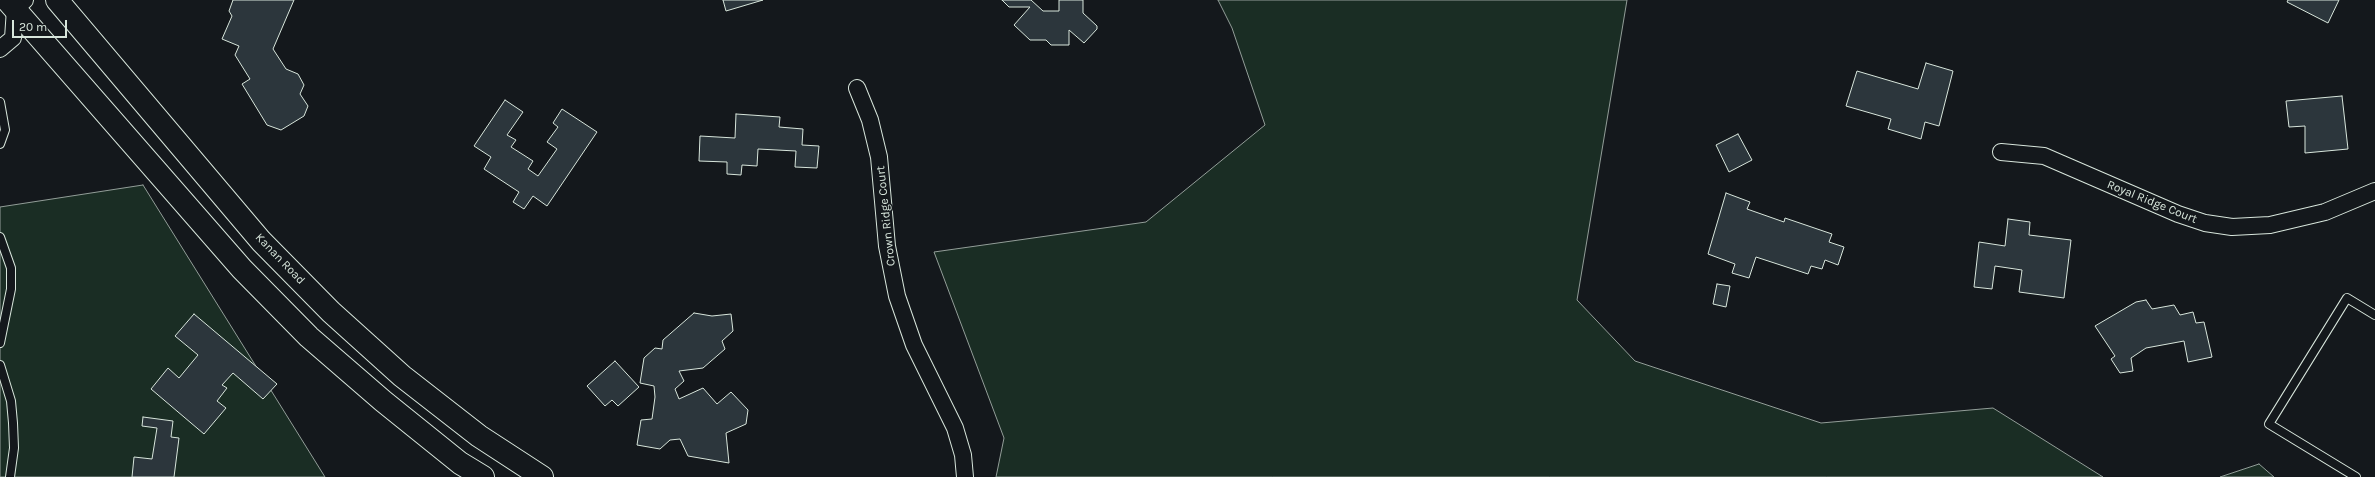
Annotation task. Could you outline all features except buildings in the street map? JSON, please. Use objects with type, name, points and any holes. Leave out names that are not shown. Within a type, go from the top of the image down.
[{"type":"main road","name":"Kanan Road","points":[[57,0],[261,241],[331,312],[414,386],[479,436],[542,477]]},
{"type":"main road","points":[[12,4],[242,269],[309,337],[460,463],[483,477]]},
{"type":"street","points":[[0,49],[13,38],[12,4]]},
{"type":"street","name":"Crown Ridge Court","points":[[857,88],[870,120],[879,157],[887,246],[897,296],[914,344],[955,428],[963,455],[965,477]]},
{"type":"street","name":"Royal Ridge Court","points":[[2001,152],[2044,156],[2178,214],[2205,223],[2232,227],[2270,225],[2325,212],[2375,191]]},
{"type":"lane","points":[[0,102],[5,130],[0,144]]},
{"type":"lane","points":[[0,237],[11,268],[11,289],[0,343]]},
{"type":"lane","points":[[2356,477],[2269,424],[2347,298],[2375,315]]},
{"type":"lane","points":[[0,366],[10,401],[13,423],[14,448],[10,477]]},
{"type":"green space","points":[[1218,0],[1627,0],[1577,300],[1635,361],[1821,423],[1993,408],[2103,477],[996,477],[1004,438],[934,252],[1146,222],[1265,125],[1232,28]]},
{"type":"green space","points":[[143,185],[325,477],[0,477],[0,207]]},
{"type":"green space","points":[[2259,464],[2274,477],[2220,477]]}]
